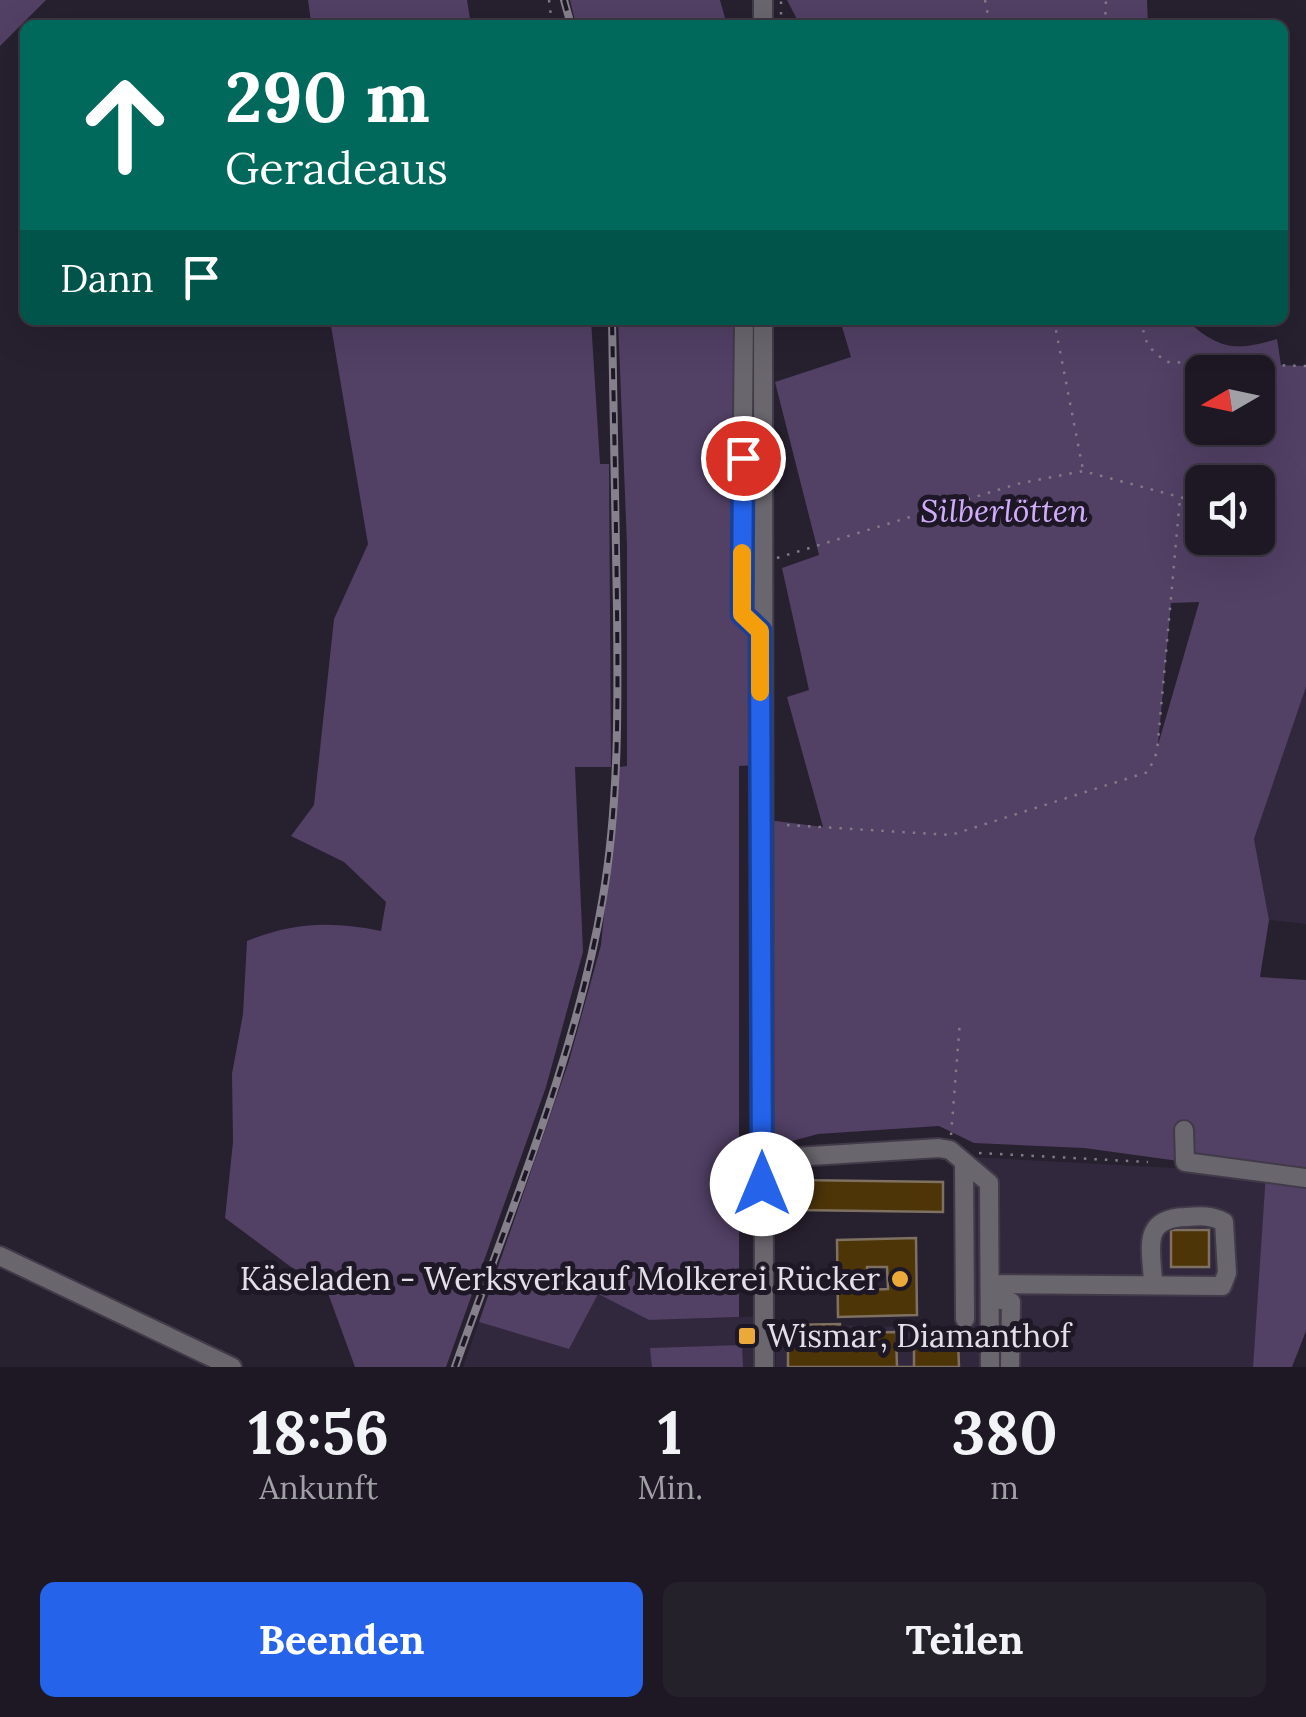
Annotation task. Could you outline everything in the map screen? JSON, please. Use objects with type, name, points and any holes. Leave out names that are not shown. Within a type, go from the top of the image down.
[{"type":"street","points":[[744,325],[742,614],[760,631]]},
{"type":"street","points":[[762,325],[764,1367]]},
{"type":"street","points":[[1184,1130],[1185,1162],[1306,1178]]},
{"type":"street","points":[[762,1159],[939,1148],[950,1150],[964,1166],[989,1183],[990,1367]]},
{"type":"street","points":[[964,1166],[965,1319]]},
{"type":"street","points":[[990,1291],[1154,1284],[1222,1286],[1227,1273],[1224,1222],[1212,1216],[1166,1218],[1156,1223],[1152,1233],[1154,1284]]},
{"type":"street","points":[[0,1256],[232,1367]]},
{"type":"street","points":[[990,1291],[1011,1302],[1010,1367]]},
{"type":"path","points":[[1055,325],[1083,471]]},
{"type":"path","points":[[1142,325],[1148,346],[1166,362],[1306,366]]},
{"type":"path","points":[[761,559],[776,558],[1017,484],[1083,471],[1185,499]]},
{"type":"path","points":[[787,825],[951,834],[1148,772],[1157,752],[1180,498]]},
{"type":"path","points":[[951,1137],[960,1022]]},
{"type":"shaded area","points":[[1306,687],[1306,924],[1269,920],[1254,839]]},
{"type":"shaded area","points":[[970,1157],[1267,1173],[1253,1367],[776,1367],[776,1323],[971,1329]]},
{"type":"shaded area","points":[[597,1294],[649,1320],[751,1317],[763,1311],[764,1367],[463,1367],[479,1322],[569,1349]]},
{"type":"green space","points":[[0,0],[46,0],[26,20],[20,20],[20,26],[0,46]]},
{"type":"green space","points":[[308,0],[467,0],[470,20],[311,20]]},
{"type":"green space","points":[[570,0],[720,0],[726,20],[575,20]]},
{"type":"green space","points":[[787,0],[1147,0],[1148,20],[797,20]]},
{"type":"green space","points":[[331,325],[591,325],[600,464],[609,464],[611,767],[575,767],[583,952],[546,1087],[446,1367],[355,1367],[325,1285],[291,1267],[225,1218],[233,1142],[232,1074],[243,1014],[247,941],[314,925],[381,931],[386,902],[344,862],[291,836],[314,805],[334,619],[368,544]]},
{"type":"green space","points":[[618,325],[763,325],[760,765],[739,766],[739,1317],[649,1320],[598,1294],[569,1349],[479,1322],[569,1061],[601,945],[619,767],[627,766],[627,545]]},
{"type":"green space","name":"Silberlötten","points":[[841,325],[1192,325],[1228,345],[1249,346],[1277,339],[1281,365],[1306,366],[1306,687],[1254,839],[1269,920],[1260,977],[1306,980],[1306,1331],[1292,1367],[1253,1367],[1266,1173],[1084,1148],[974,1143],[939,1126],[818,1134],[773,1146],[761,1143],[760,819],[823,827],[787,697],[809,690],[782,568],[819,555],[775,382],[851,357]],"holes":[[[1199,602],[1158,745],[1171,603]]]},
{"type":"green space","points":[[742,1345],[743,1367],[652,1367],[650,1348]]},
{"type":"building","points":[[798,1180],[943,1182],[943,1212],[797,1210]]},
{"type":"building","points":[[1171,1230],[1209,1230],[1209,1267],[1171,1267]]},
{"type":"building","points":[[916,1238],[917,1315],[838,1317],[837,1240]],"holes":[[[867,1267],[887,1267],[888,1289],[867,1290]]]},
{"type":"building","points":[[840,1324],[840,1333],[896,1332],[897,1367],[788,1367],[788,1325]]},
{"type":"building","points":[[958,1340],[959,1367],[914,1367],[914,1341]]},
{"type":"railway","points":[[564,0],[570,20]]},
{"type":"railway","points":[[455,1367],[559,1076],[603,897],[615,789],[617,717],[612,325]]},
{"type":"slow traffic","points":[[742,553],[742,614],[760,631],[760,692]]},
{"type":"place","name":"Käseladen - Werksverkauf Molkerei Rücker","points":[[900,1279]]},
{"type":"place","name":"Wismar, Diamanthof","points":[[747,1336]]},
{"type":"route","points":[[743,458],[742,614],[760,631],[762,1184]]}]
